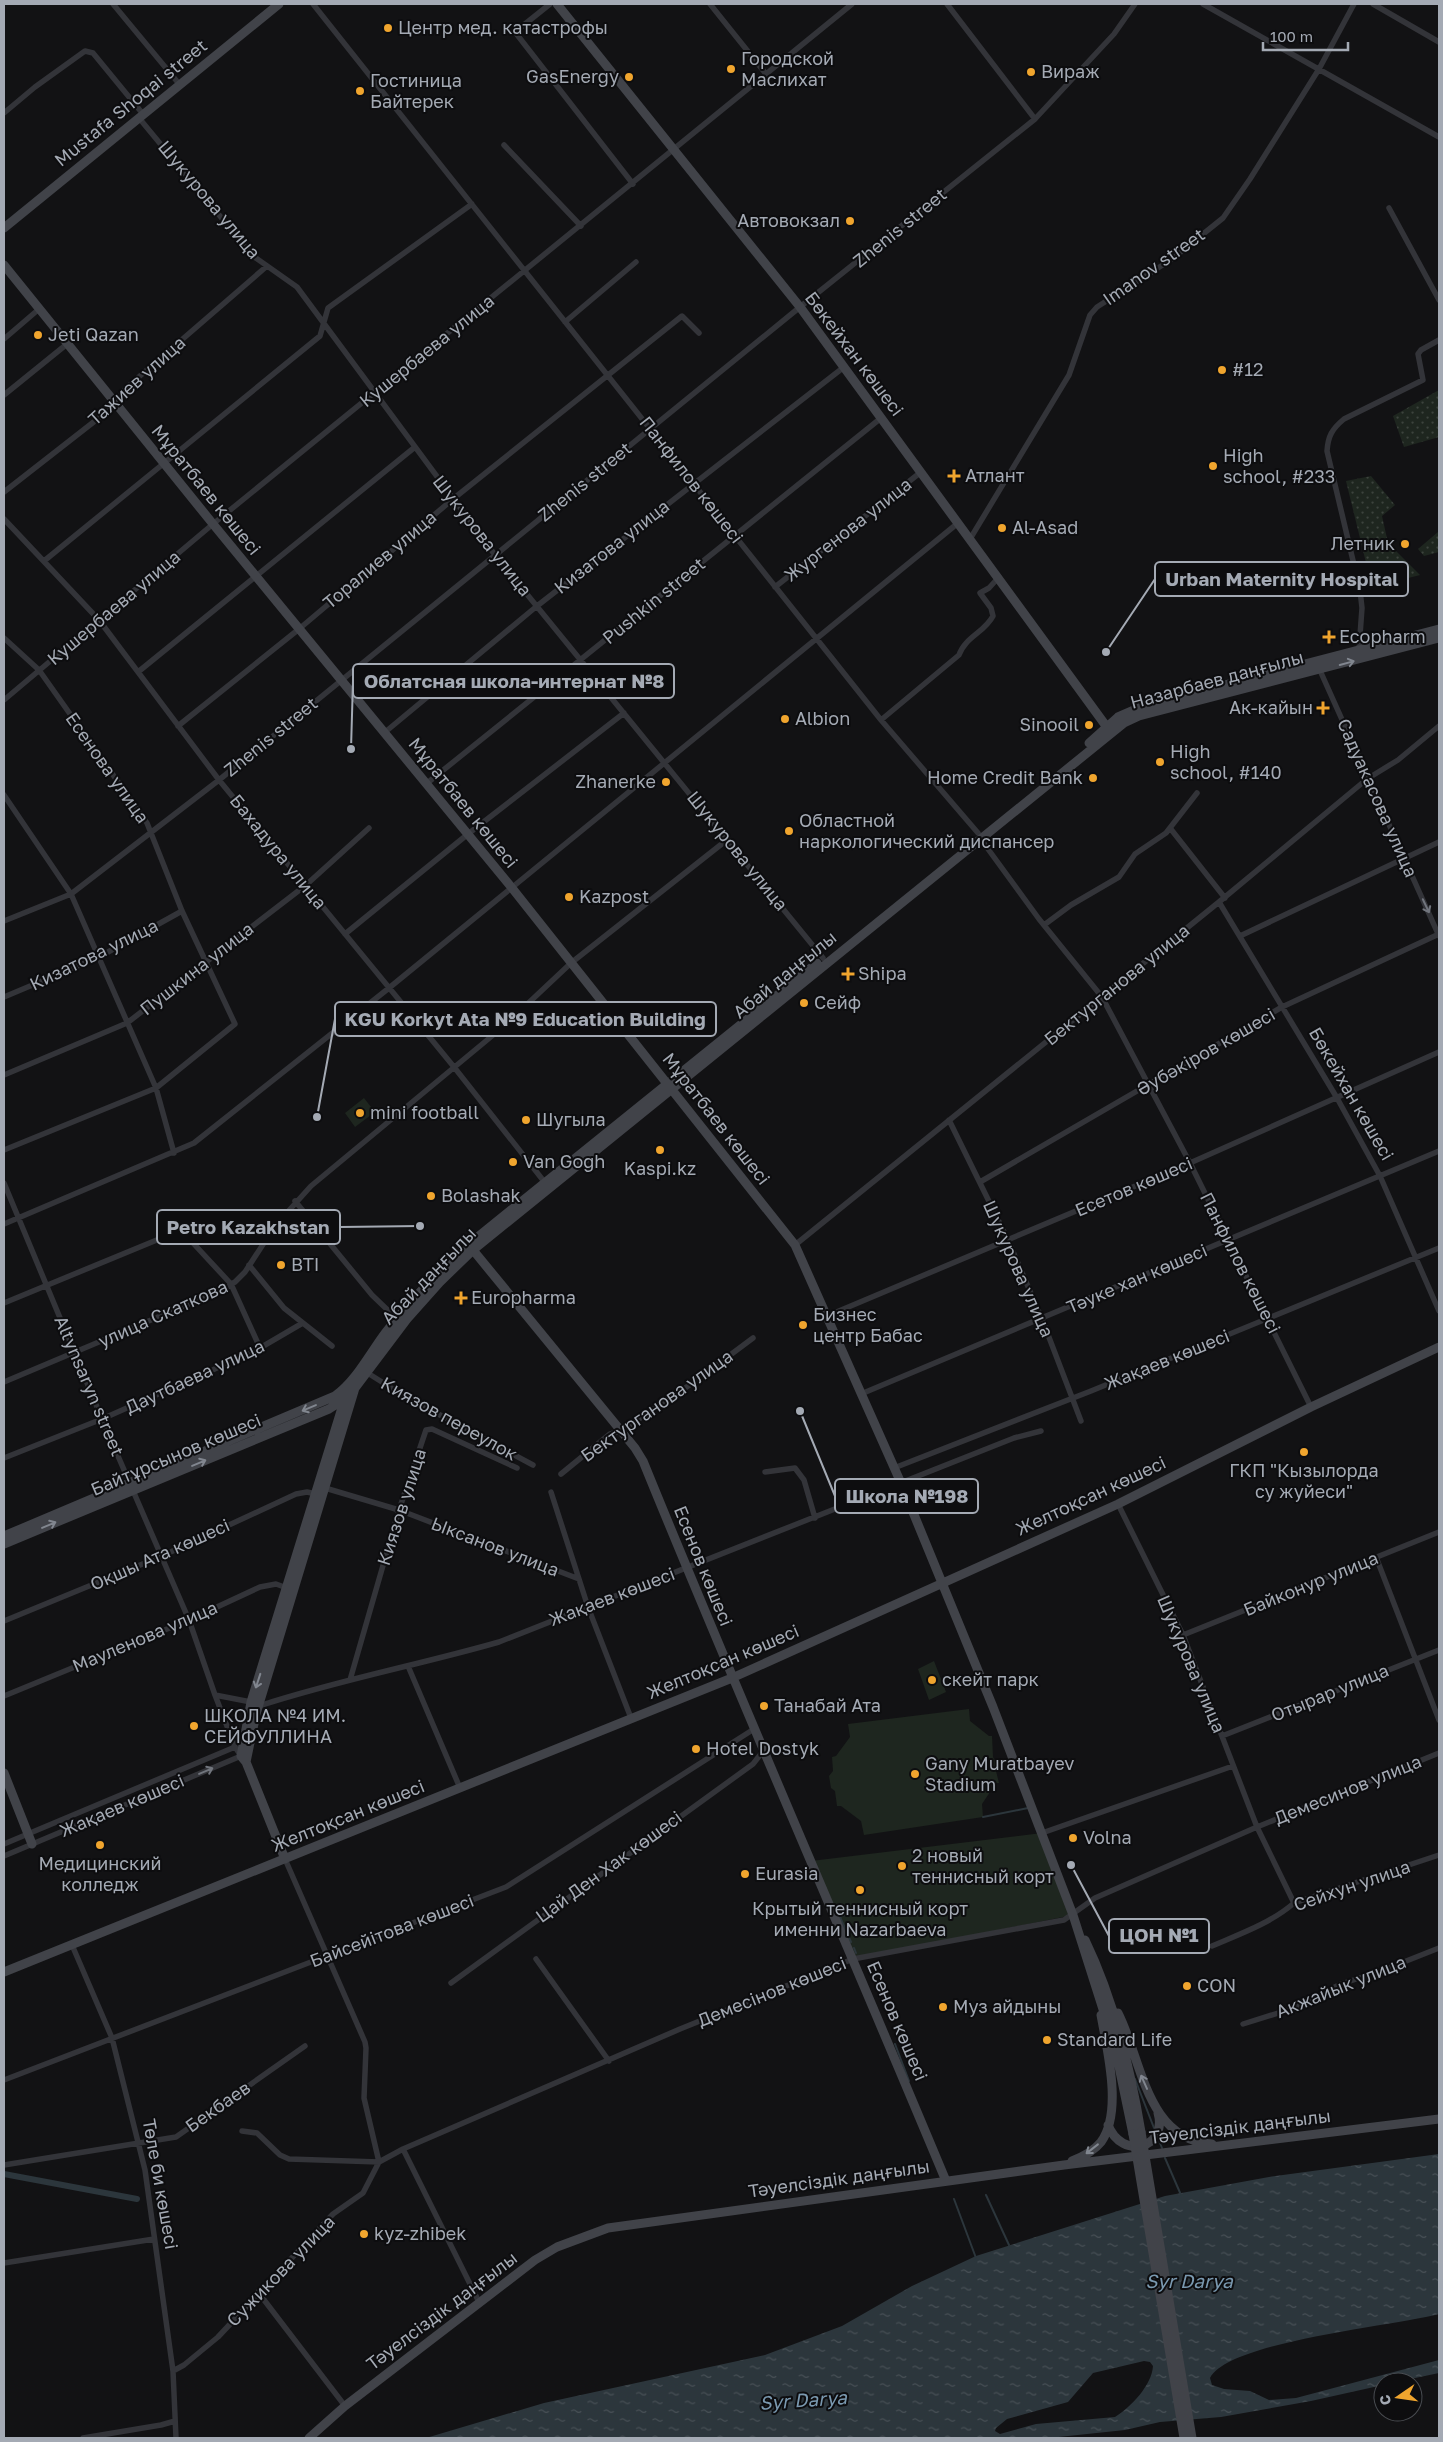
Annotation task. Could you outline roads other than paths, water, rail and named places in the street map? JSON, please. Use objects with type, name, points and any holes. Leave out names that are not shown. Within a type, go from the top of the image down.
[{"type":"street","points":[[113,4],[180,85]]},
{"type":"street","name":"Mustafa Shoqai street","points":[[4,228],[279,4]]},
{"type":"street","name":"Панфилов көшесі","points":[[313,4],[816,639],[881,720],[977,832],[1044,925],[1102,997],[1190,1163],[1311,1407]]},
{"type":"street","points":[[550,4],[515,32],[633,184]]},
{"type":"street","name":"Бөкейхан көшесі","points":[[557,4],[800,307],[1109,730]]},
{"type":"street","points":[[710,4],[766,74]]},
{"type":"street","name":"Кушербаева улица","points":[[4,700],[213,524],[852,4]]},
{"type":"street","points":[[947,4],[965,24],[1035,119]]},
{"type":"street","name":"Zhenis street","points":[[4,921],[71,894],[219,780],[800,307],[1035,119],[1114,34],[1134,4]]},
{"type":"street","points":[[1202,4],[1439,137]]},
{"type":"street","name":"Imanov street","points":[[970,539],[1069,375],[1090,315],[1097,307],[1172,259],[1222,218],[1250,179],[1319,69],[1354,4]]},
{"type":"street","points":[[1372,4],[1439,42]]},
{"type":"street","name":"Шукурова улица","points":[[4,113],[35,87],[85,51],[94,53],[141,116],[253,256],[297,287],[495,555],[823,958]]},
{"type":"street","points":[[504,145],[581,226]]},
{"type":"street","points":[[44,561],[320,336],[322,322],[328,308],[472,204]]},
{"type":"street","points":[[1389,208],[1439,300]]},
{"type":"street","points":[[565,322],[636,262]]},
{"type":"street","name":"Мұратбаев көшесі","points":[[4,265],[114,404],[512,888],[795,1245],[901,1483],[942,1582],[1042,1833],[1099,1984]]},
{"type":"street","name":"Тажиев улица","points":[[4,492],[114,404],[126,388],[267,266]]},
{"type":"street","points":[[4,339],[39,309]]},
{"type":"street","name":"Торалиев улица","points":[[178,726],[299,629],[453,499],[609,377],[682,316],[699,333]]},
{"type":"street","points":[[1360,649],[1362,608],[1360,590],[1327,451],[1328,438],[1335,427],[1344,419],[1423,380],[1418,354],[1421,350],[1439,340]]},
{"type":"street","points":[[4,395],[67,344]]},
{"type":"street","name":"Кизатова улица","points":[[384,732],[537,606],[844,367]]},
{"type":"street","name":"Pushkin street","points":[[426,784],[881,418]]},
{"type":"street","points":[[138,672],[415,447]]},
{"type":"street","name":"Жургенова улица","points":[[776,587],[921,472]]},
{"type":"street","name":"Бахадура улица","points":[[4,519],[99,620],[219,780],[454,1067],[547,1185]]},
{"type":"street","points":[[4,1224],[194,1144],[389,988],[958,523]]},
{"type":"street","points":[[881,720],[959,655],[962,646],[989,623],[993,616],[991,608],[980,592],[989,588],[999,577]]},
{"type":"street","name":"Назарбаев даңғылы","points":[[1109,730],[1118,717],[1141,707],[1439,629]]},
{"type":"street","name":"Есенова улица","points":[[4,638],[39,670],[147,823],[182,911],[235,1024],[156,1088]]},
{"type":"street","name":"Назарбаев даңғылы","points":[[977,832],[1109,730],[1139,716],[1439,638]]},
{"type":"street","name":"Садуакасова улица","points":[[1316,661],[1439,935]]},
{"type":"street","points":[[346,934],[468,834],[624,713]]},
{"type":"street","name":"Бектурганова улица","points":[[795,1245],[1222,900],[1367,778],[1398,760],[1439,726]]},
{"type":"street","points":[[1044,925],[1071,905],[1119,877],[1135,854],[1170,828],[1197,793]]},
{"type":"street","points":[[4,795],[71,894],[156,1088],[174,1153]]},
{"type":"street","name":"Пушкина улица","points":[[4,1075],[127,1023],[306,885],[369,828]]},
{"type":"street","name":"Бөкейхан көшесі","points":[[1170,828],[1222,900],[1240,936],[1337,1098],[1380,1176],[1439,1311]]},
{"type":"street","name":"Абай даңғылы","points":[[669,1086],[977,832]]},
{"type":"street","name":"Абай даңғылы","points":[[243,1759],[255,1704],[287,1588],[344,1400],[352,1385],[401,1317],[440,1282],[471,1247],[977,832]]},
{"type":"street","name":"улица Скаткова","points":[[4,1382],[215,1293],[231,1284],[249,1265],[296,1201],[504,1026],[571,963],[728,839]]},
{"type":"street","points":[[1240,936],[1439,842]]},
{"type":"street","name":"Кизатова улица","points":[[4,996],[99,957],[182,911]]},
{"type":"street","name":"Әубәкіров көшесі","points":[[980,1182],[1282,1007],[1439,935]]},
{"type":"street","name":"Есетов көшесі","points":[[826,1316],[1190,1163],[1439,1052]]},
{"type":"street","points":[[4,1150],[156,1088]]},
{"type":"street","name":"Шукурова улица","points":[[949,1120],[1008,1240],[1042,1319],[1081,1421]]},
{"type":"street","name":"Тәуке хан көшесі","points":[[861,1394],[1439,1151]]},
{"type":"street","name":"Altynsaryn street","points":[[4,1183],[102,1419],[189,1620],[235,1747],[243,1759]]},
{"type":"street","points":[[296,1201],[372,1294],[401,1317]]},
{"type":"street","points":[[4,1303],[181,1230],[231,1284],[260,1348]]},
{"type":"street","name":"Есенов көшесі","points":[[471,1247],[621,1431],[643,1461],[732,1678],[946,2181]]},
{"type":"street","name":"Жақаев көшесі","points":[[894,1468],[1072,1399],[1439,1248]]},
{"type":"street","points":[[249,1265],[284,1308],[301,1324],[332,1346]]},
{"type":"street","name":"Абай даңғылы","points":[[255,1704],[325,1488],[352,1385],[366,1372],[401,1317]]},
{"type":"street","name":"Даутбаева улица","points":[[4,1458],[102,1419],[260,1348],[301,1324]]},
{"type":"street","name":"Бектурганова улица","points":[[561,1474],[610,1434],[621,1431],[694,1382],[753,1338]]},
{"type":"street","name":"Желтоқсан көшесі","points":[[4,1972],[732,1678],[1118,1504],[1311,1407],[1439,1348]]},
{"type":"street","name":"Киязов переулок","points":[[366,1372],[401,1394],[533,1465]]},
{"type":"street","name":"Байтұрсынов көшесі","points":[[4,1544],[330,1399],[352,1385]]},
{"type":"street","name":"Байтұрсынов көшесі","points":[[4,1536],[316,1414],[344,1400]]},
{"type":"street","points":[[316,1414],[332,1414],[335,1416],[337,1427]]},
{"type":"street","name":"Киязов улица","points":[[350,1680],[399,1510],[429,1428],[516,1468]]},
{"type":"street","name":"Жақаев көшесі","points":[[255,1704],[499,1642],[1014,1438],[1041,1431]]},
{"type":"street","points":[[764,1472],[795,1468],[804,1480],[815,1518]]},
{"type":"street","name":"Ыксанов улица","points":[[325,1488],[399,1510],[579,1579]]},
{"type":"street","name":"Оқшы Ата көшесі","points":[[4,1621],[162,1556],[296,1494],[308,1492],[316,1494]]},
{"type":"street","points":[[551,1492],[588,1607],[631,1718]]},
{"type":"street","name":"Шукурова улица","points":[[1118,1504],[1183,1635],[1258,1827],[1294,1903]]},
{"type":"street","name":"Байконур улица","points":[[1183,1635],[1439,1532]]},
{"type":"street","points":[[1376,1557],[1439,1720]]},
{"type":"street","name":"Мауленова улица","points":[[4,1696],[189,1620],[260,1586],[276,1584],[287,1588]]},
{"type":"street","name":"Отырар улица","points":[[1222,1736],[1439,1650]]},
{"type":"street","points":[[408,1666],[460,1788]]},
{"type":"street","points":[[215,1695],[255,1704]]},
{"type":"street","name":"Байсейітова көшесі","points":[[4,2080],[506,1886],[754,1729]]},
{"type":"street","name":"Жақаев көшесі","points":[[4,1844],[235,1747]]},
{"type":"street","name":"Цай Ден Хак көшесі","points":[[451,1982],[753,1764],[764,1750]]},
{"type":"street","name":"Демесинов улица","points":[[1258,1827],[1439,1753]]},
{"type":"street","points":[[242,2131],[257,2133],[280,2155],[289,2159],[379,2162],[364,2098],[366,2048],[243,1759]]},
{"type":"street","name":"Жақаев көшесі","points":[[4,1856],[243,1759]]},
{"type":"street","points":[[1042,1833],[1233,1766]]},
{"type":"street","points":[[4,1773],[32,1844]]},
{"type":"street","name":"Демесінов көшесі","points":[[379,2162],[403,2149],[680,2029],[853,1959],[1064,1920],[1095,1898],[1258,1827]]},
{"type":"street","name":"Сейхун улица","points":[[1212,1946],[1252,1929],[1280,1914],[1294,1903],[1439,1855]]},
{"type":"street","name":"Төле би көшесі","points":[[72,1946],[112,2038],[145,2170],[173,2371],[176,2438]]},
{"type":"street","name":"Акжайык улица","points":[[1242,2024],[1291,2009],[1341,1984],[1381,1971],[1439,1948]]},
{"type":"street","points":[[536,1959],[609,2061]]},
{"type":"street","points":[[1099,1984],[1124,2024],[1142,2078],[1165,2121],[1182,2137],[1204,2143],[1232,2145]]},
{"type":"street","points":[[1064,2165],[1092,2150],[1101,2141],[1108,2125],[1112,2098],[1099,1984]]},
{"type":"street","points":[[1099,1984],[1123,2046],[1184,2438]]},
{"type":"street","name":"Бекбаев","points":[[4,2165],[176,2137],[305,2046]]},
{"type":"street","points":[[1108,2125],[1111,2133],[1120,2143],[1133,2147],[1146,2144],[1158,2129],[1159,2116],[1155,2104]]},
{"type":"street","name":"Тәуелсіздік даңғылы","points":[[309,2438],[345,2406],[535,2260],[557,2248],[608,2228],[1064,2165],[1439,2119]]},
{"type":"street","points":[[1137,2133],[1192,2438]]},
{"type":"street","points":[[403,2149],[479,2302]]},
{"type":"street","name":"Сужикова улица","points":[[173,2371],[184,2365],[218,2337],[258,2292],[334,2214],[363,2193],[379,2162]]},
{"type":"street","points":[[4,2264],[154,2239]]},
{"type":"street","points":[[258,2292],[345,2406]]},
{"type":"street","points":[[83,2438],[175,2421]]},
{"type":"water","name":"Syr Darya","points":[[1439,2154],[1439,2314],[1279,2345],[1248,2354],[1223,2365],[1210,2378],[1212,2385],[1224,2389],[1250,2391],[1269,2400],[1296,2398],[1373,2378],[1373,2387],[1311,2401],[1221,2417],[1160,2422],[1125,2430],[1049,2438],[426,2438],[544,2403],[765,2355],[842,2326],[912,2286],[976,2256],[1165,2196],[1269,2177]],"holes":[[[1144,2361],[1150,2362],[1153,2366],[1149,2381],[1140,2395],[1115,2417],[1036,2424],[1000,2434],[995,2431],[1007,2419],[1068,2402],[1093,2373]]]},
{"type":"water","name":"Syr Darya","points":[[1439,2360],[1439,2373],[1423,2376],[1423,2372],[1394,2372]]},
{"type":"waterway","points":[[983,1817],[1028,1808]]},
{"type":"waterway","points":[[851,1911],[840,1917],[851,1942]]},
{"type":"waterway","points":[[854,1948],[856,1953]]},
{"type":"waterway","points":[[895,2044],[909,2081]]},
{"type":"waterway","points":[[1135,2079],[1154,2128]]},
{"type":"waterway","points":[[1158,2138],[1162,2148]]},
{"type":"waterway","points":[[1165,2158],[1181,2195]]},
{"type":"waterway","points":[[4,2174],[137,2199]]},
{"type":"waterway","points":[[986,2195],[1009,2245]]},
{"type":"waterway","points":[[954,2199],[976,2258]]},
{"type":"place","name":"Центр мед. катастрофы","points":[[388,28]]},
{"type":"place","name":"Городской Маслихат","points":[[731,69]]},
{"type":"place","name":"Вираж","points":[[1031,72]]},
{"type":"place","name":"GasEnergy","points":[[629,77]]},
{"type":"place","name":"Гостиница Байтерек","points":[[360,91]]},
{"type":"place","name":"Автовокзал","points":[[850,221]]},
{"type":"place","name":"Jeti Qazan","points":[[38,335]]},
{"type":"place","name":"#12","points":[[1222,370]]},
{"type":"place","name":"High school, #233","points":[[1213,466]]},
{"type":"place","name":"Атлант","points":[[954,476]]},
{"type":"place","name":"Al-Asad","points":[[1002,528]]},
{"type":"place","name":"Летник","points":[[1405,544]]},
{"type":"place","name":"Ecopharm","points":[[1329,637]]},
{"type":"place","name":"Urban Maternity Hospital","points":[[1106,652]]},
{"type":"place","name":"Ак-кайын","points":[[1323,708]]},
{"type":"place","name":"Albion","points":[[785,719]]},
{"type":"place","name":"Sinooil","points":[[1089,725]]},
{"type":"place","name":"Облатсная школа-интернат №8","points":[[351,749]]},
{"type":"place","name":"High school, #140","points":[[1160,762]]},
{"type":"place","name":"Home Credit Bank","points":[[1093,778]]},
{"type":"place","name":"Zhanerke","points":[[666,782]]},
{"type":"place","name":"Областной наркологический диспансер","points":[[789,831]]},
{"type":"place","name":"Kazpost","points":[[569,897]]},
{"type":"place","name":"Shipa","points":[[848,974]]},
{"type":"place","name":"Сейф","points":[[804,1003]]},
{"type":"place","name":"mini football","points":[[360,1113]]},
{"type":"place","name":"KGU Korkyt Ata №9 Education Building","points":[[317,1117]]},
{"type":"place","name":"Шугыла","points":[[526,1120]]},
{"type":"place","name":"Kaspi.kz","points":[[660,1150]]},
{"type":"place","name":"Van Gogh","points":[[513,1162]]},
{"type":"place","name":"Bolashak","points":[[431,1196]]},
{"type":"place","name":"Petro Kazakhstan","points":[[420,1226]]},
{"type":"place","name":"BTI","points":[[281,1265]]},
{"type":"place","name":"Europharma","points":[[461,1298]]},
{"type":"place","name":"Бизнес центр Бабас","points":[[803,1325]]},
{"type":"place","name":"Школа №198","points":[[800,1411]]},
{"type":"place","name":"ГКП \"Кызылорда су жуйеси\"","points":[[1304,1452]]},
{"type":"place","name":"скейт парк","points":[[932,1680]]},
{"type":"place","name":"Танабай Ата","points":[[764,1706]]},
{"type":"place","name":"ШКОЛА №4 ИМ. СЕЙФУЛЛИНА","points":[[194,1726]]},
{"type":"place","name":"Hotel Dostyk","points":[[696,1749]]},
{"type":"place","name":"Gany Muratbayev Stadium","points":[[915,1774]]},
{"type":"place","name":"Volna","points":[[1073,1838]]},
{"type":"place","name":"Медицинский колледж","points":[[100,1845]]},
{"type":"place","name":"ЦОН №1","points":[[1071,1865]]},
{"type":"place","name":"2 новый теннисный корт","points":[[902,1866]]},
{"type":"place","name":"Eurasia","points":[[745,1874]]},
{"type":"place","name":"Крытый теннисный корт именни Nazarbaeva","points":[[860,1890]]},
{"type":"place","name":"CON","points":[[1187,1986]]},
{"type":"place","name":"Муз айдыны","points":[[943,2007]]},
{"type":"place","name":"Standard Life","points":[[1047,2040]]},
{"type":"place","name":"kyz-zhibek","points":[[364,2234]]}]
